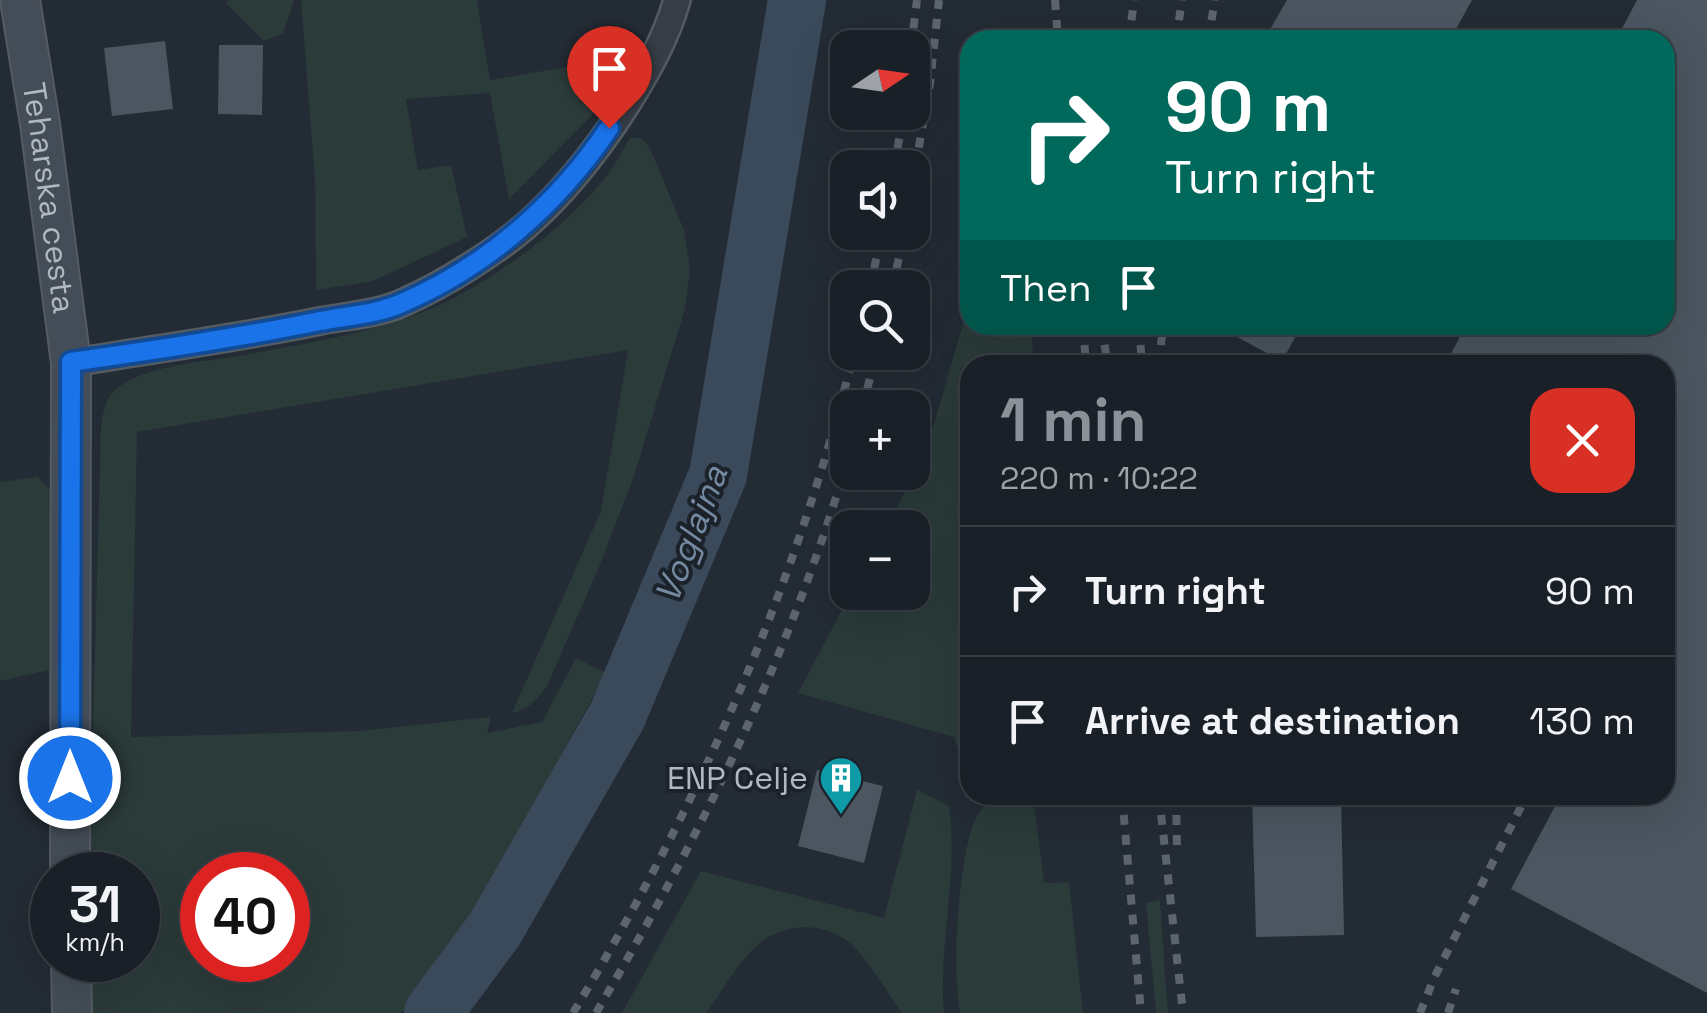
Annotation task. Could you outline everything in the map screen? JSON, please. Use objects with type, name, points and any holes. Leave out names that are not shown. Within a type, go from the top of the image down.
[{"type":"street","name":"Teharska cesta","points":[[20,0],[71,362],[70,852]]},
{"type":"street","points":[[71,362],[241,337],[400,305],[465,268],[530,222],[587,161],[631,95],[671,22],[677,0]]},
{"type":"street","points":[[71,982],[72,1013]]},
{"type":"shaded area","points":[[294,0],[283,34],[264,41],[226,3]]},
{"type":"shaded area","points":[[301,0],[477,0],[490,80],[626,57],[591,116],[509,199],[490,93],[406,99],[418,170],[451,165],[467,237],[373,281],[316,290],[315,180]]},
{"type":"shaded area","points":[[630,138],[641,138],[649,146],[684,230],[690,269],[685,309],[634,476],[599,567],[547,686],[523,709],[512,713],[601,511],[628,350],[137,432],[131,737],[358,731],[491,717],[487,733],[542,722],[576,658],[606,673],[460,942],[436,979],[401,1013],[89,1013],[89,982],[160,982],[160,852],[90,852],[101,426],[108,398],[126,382],[158,370],[358,332],[446,302],[542,239],[584,202],[613,167]]},
{"type":"shaded area","points":[[960,334],[1032,335],[1033,355],[960,355],[960,756],[954,737],[798,693],[842,610],[930,610],[930,510],[895,510],[906,490],[930,490],[930,438]]},
{"type":"shaded area","points":[[37,477],[52,491],[49,670],[0,681],[0,482]]},
{"type":"shaded area","points":[[917,790],[949,806],[952,858],[944,1013],[902,1013],[851,944],[829,931],[804,927],[779,932],[758,945],[706,1013],[622,1013],[701,871],[884,918]]},
{"type":"shaded area","points":[[984,805],[1034,805],[1044,883],[1069,882],[1083,1013],[960,1013],[960,889],[974,822]]},
{"type":"shaded area","points":[[1160,900],[1168,1013],[1156,1013],[1146,903]]},
{"type":"building","points":[[1287,0],[1472,0],[1456,30],[1270,30]]},
{"type":"building","points":[[1637,0],[1707,0],[1707,993],[1511,889],[1556,805],[1675,805],[1675,355],[1450,355],[1461,335],[1675,335],[1675,30],[1621,30]]},
{"type":"building","points":[[165,41],[173,109],[112,116],[104,48]]},
{"type":"building","points":[[219,45],[263,45],[262,115],[218,114]]},
{"type":"building","points":[[1234,335],[1296,335],[1285,355],[1271,355]]},
{"type":"building","name":"ENP Celje","points":[[817,770],[883,786],[864,863],[798,846]]},
{"type":"building","points":[[1252,805],[1341,805],[1344,935],[1256,937]]},
{"type":"waterway","name":"Voglajna","points":[[433,1013],[495,929],[617,716],[718,475],[797,0]]},
{"type":"railway","points":[[913,30],[917,0]]},
{"type":"railway","points":[[918,150],[939,0]]},
{"type":"railway","points":[[1055,0],[1057,30]]},
{"type":"railway","points":[[1130,30],[1134,0]]},
{"type":"railway","points":[[1178,30],[1182,0]]},
{"type":"railway","points":[[1210,30],[1215,0]]},
{"type":"railway","points":[[897,150],[901,130]]},
{"type":"railway","points":[[874,270],[878,250]]},
{"type":"railway","points":[[896,270],[901,250]]},
{"type":"railway","points":[[1084,335],[1085,355]]},
{"type":"railway","points":[[1103,335],[1106,355]]},
{"type":"railway","points":[[1140,335],[1141,355]]},
{"type":"railway","points":[[1160,355],[1162,335]]},
{"type":"railway","points":[[573,1013],[661,856],[739,693],[803,525],[849,370]]},
{"type":"railway","points":[[867,390],[872,370]]},
{"type":"railway","points":[[596,1013],[671,880],[739,743],[799,603],[838,490]]},
{"type":"railway","points":[[1123,805],[1141,1013]]},
{"type":"railway","points":[[1160,805],[1183,1013]]},
{"type":"railway","points":[[1176,805],[1177,850]]},
{"type":"railway","points":[[1420,1013],[1522,805]]},
{"type":"railway","points":[[1448,1013],[1456,989]]},
{"type":"place","name":"ENP Celje","points":[[841,816]]},
{"type":"route","points":[[70,778],[71,362],[241,337],[400,305],[465,268],[530,222],[587,161],[609,128]]}]
